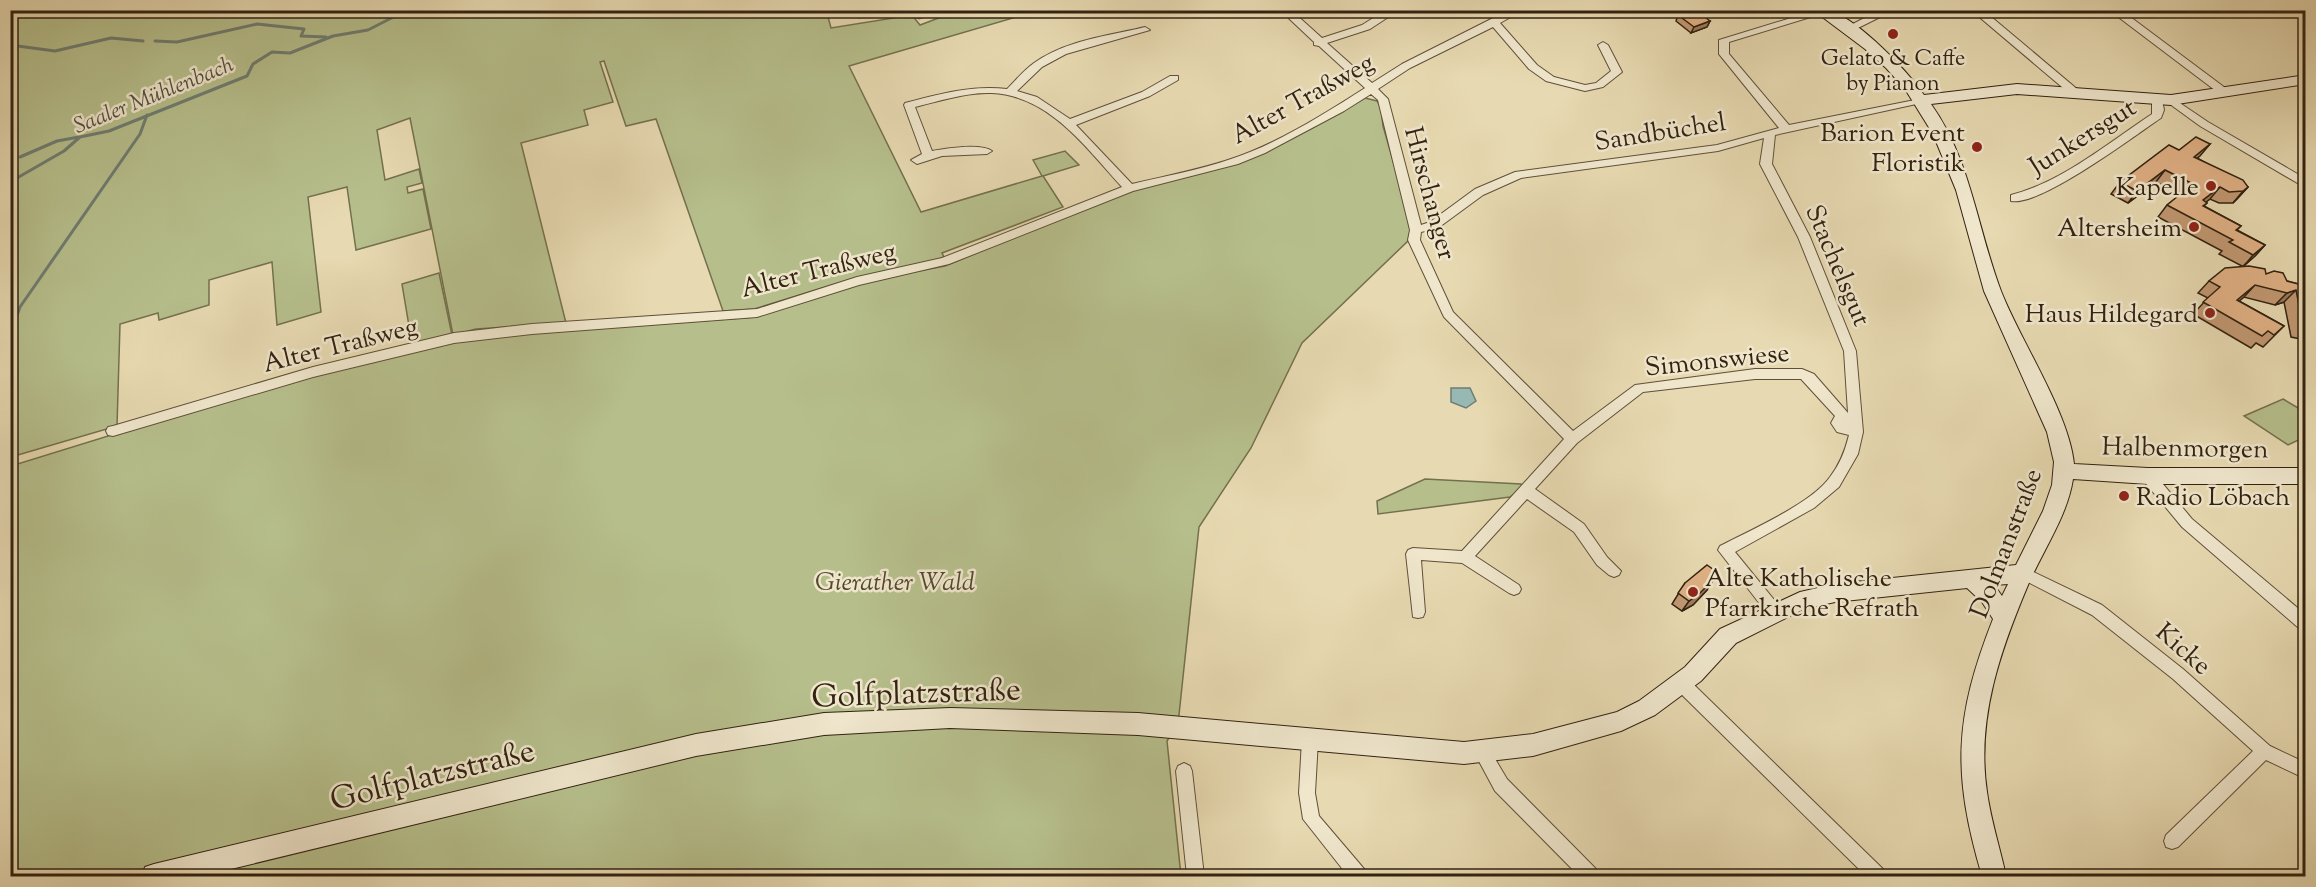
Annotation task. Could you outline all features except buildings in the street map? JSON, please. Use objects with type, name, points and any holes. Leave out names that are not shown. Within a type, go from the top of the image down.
[{"type":"street","name":"Hirschanger","points":[[1285,10],[1318,43],[1383,99],[1416,230],[1414,240],[1448,314],[1572,439]]},
{"type":"street","points":[[1318,43],[1366,27],[1394,10]]},
{"type":"street","name":"Alter Traßweg","points":[[113,430],[313,372],[454,338],[532,329],[757,313],[857,281],[945,261],[1130,188],[1234,162],[1252,155],[1340,109],[1406,66],[1518,10]]},
{"type":"street","points":[[1848,29],[1889,10]]},
{"type":"street","points":[[1976,10],[2073,91]]},
{"type":"street","points":[[2114,10],[2224,92]]},
{"type":"street","points":[[1787,130],[1724,54],[1724,40],[1821,11]]},
{"type":"street","name":"Dolmanstraße","points":[[1821,11],[1885,58],[1922,100],[1947,141],[1965,191],[1985,269],[2057,432],[2064,471],[2060,492],[2023,573],[1981,687],[1974,720],[1973,770],[1978,822],[1994,876]]},
{"type":"street","points":[[1494,22],[1533,67],[1550,79],[1585,88],[1599,85],[1617,72],[1603,45]]},
{"type":"street","points":[[1010,92],[1038,65],[1049,58],[1074,48],[1145,30]]},
{"type":"street","points":[[1068,124],[1146,94],[1174,78]]},
{"type":"street","points":[[1922,100],[2017,89],[2073,91],[2164,100],[2306,79]]},
{"type":"street","points":[[928,154],[909,105],[972,91],[1010,92],[1041,102],[1058,113],[1130,188]]},
{"type":"street","name":"Sandbüchel","points":[[1416,230],[1434,225],[1479,192],[1519,175],[1718,148],[1922,100]]},
{"type":"street","points":[[2164,100],[2306,184]]},
{"type":"street","name":"Junkersgut","points":[[2015,198],[2028,196],[2121,141],[2157,116],[2164,100]]},
{"type":"street","name":"Stachelsgut","points":[[1770,134],[1766,164],[1804,237],[1850,351],[1852,423],[1851,454],[1834,483],[1809,504],[1725,550],[1775,612]]},
{"type":"street","points":[[917,160],[928,154],[957,150],[987,151]]},
{"type":"street","name":"Simonswiese","points":[[1465,557],[1572,439],[1640,388],[1755,374],[1802,374],[1809,377],[1852,423]]},
{"type":"street","name":"Halbenmorgen","points":[[2064,471],[2148,476],[2306,476]]},
{"type":"street","points":[[2148,476],[2187,523],[2306,625]]},
{"type":"street","points":[[1525,490],[1579,528],[1602,561],[1614,571]]},
{"type":"street","points":[[1418,612],[1413,554],[1465,557],[1514,589]]},
{"type":"street","name":"Golfplatzstraße","points":[[153,876],[696,745],[824,724],[888,719],[1138,724],[1424,750],[1482,752],[1568,737],[1621,721],[1665,697],[1682,684],[1728,636],[1800,601],[1835,593],[1967,577],[2023,573]]},
{"type":"street","name":"Kicke","points":[[2023,573],[2097,610],[2134,636],[2264,751],[2306,772]]},
{"type":"street","points":[[1967,577],[1992,595],[2005,621]]},
{"type":"street","points":[[1682,684],[1878,876]]},
{"type":"street","points":[[1310,740],[1307,793],[1311,819],[1359,876]]},
{"type":"street","points":[[2172,841],[2264,751]]},
{"type":"street","points":[[1482,752],[1501,785],[1592,876]]},
{"type":"street","points":[[1184,771],[1196,876]]},
{"type":"green space","points":[[822,10],[827,13],[831,28],[912,15],[920,25],[957,11],[1037,11],[849,66],[921,212],[1042,176],[1033,160],[1065,151],[1079,165],[1043,176],[1063,207],[942,253],[944,257],[939,259],[852,279],[754,309],[723,311],[656,119],[626,126],[604,61],[600,62],[613,102],[584,110],[588,125],[521,143],[566,323],[476,329],[453,335],[410,118],[377,130],[385,180],[419,169],[422,183],[407,187],[408,193],[423,189],[431,229],[356,250],[347,187],[308,197],[321,312],[277,325],[272,262],[209,280],[209,305],[159,320],[158,313],[120,324],[117,426],[11,457],[11,11]]},
{"type":"green space","name":"Gierather Wald","points":[[1365,98],[1377,101],[1381,108],[1383,126],[1413,229],[1410,239],[1302,343],[1251,448],[1199,527],[1178,724],[1167,741],[1181,876],[11,876],[11,466],[299,377],[475,337],[756,317],[849,284],[945,266],[1128,190],[1242,162],[1312,128]]},
{"type":"green space","points":[[439,273],[452,335],[412,344],[402,284]]},
{"type":"green space","points":[[2283,399],[2305,412],[2305,437],[2288,445],[2244,416]]},
{"type":"green space","points":[[1425,479],[1521,484],[1524,488],[1510,497],[1378,514],[1377,501]]},
{"type":"water","points":[[1451,388],[1470,388],[1476,401],[1466,408],[1451,402]]},
{"type":"waterway","name":"Saaler Mühlenbach","points":[[147,116],[247,76],[253,64],[272,52],[290,53],[333,36],[368,30],[407,10]]},
{"type":"waterway","name":"Saaler Mühlenbach","points":[[703,10],[717,10]]},
{"type":"waterway","name":"Saaler Mühlenbach","points":[[767,10],[775,10]]},
{"type":"waterway","name":"Saaler Mühlenbach","points":[[818,10],[848,11],[858,17],[889,16],[906,12],[919,18],[930,14],[931,10]]},
{"type":"waterway","points":[[155,41],[177,42],[257,24],[304,29],[301,36],[326,37]]},
{"type":"waterway","points":[[10,45],[55,51],[111,38],[143,41]]},
{"type":"waterway","name":"Saaler Mühlenbach","points":[[10,182],[64,151],[80,137],[109,131],[147,116]]},
{"type":"waterway","points":[[10,335],[20,307],[140,134],[147,116]]},
{"type":"waterway","points":[[20,157],[57,141],[79,137]]},
{"type":"place","name":"Gelato & Caffe by Pianon","points":[[1893,34]]},
{"type":"place","name":"Barion Event Floristik","points":[[1977,147]]},
{"type":"place","name":"Kapelle","points":[[2211,186]]},
{"type":"place","name":"Altersheim","points":[[2194,227]]},
{"type":"place","name":"Haus Hildegard","points":[[2210,313]]},
{"type":"place","name":"Radio Löbach","points":[[2124,496]]},
{"type":"place","name":"Alte Katholische Pfarrkirche Refrath","points":[[1693,592]]}]
